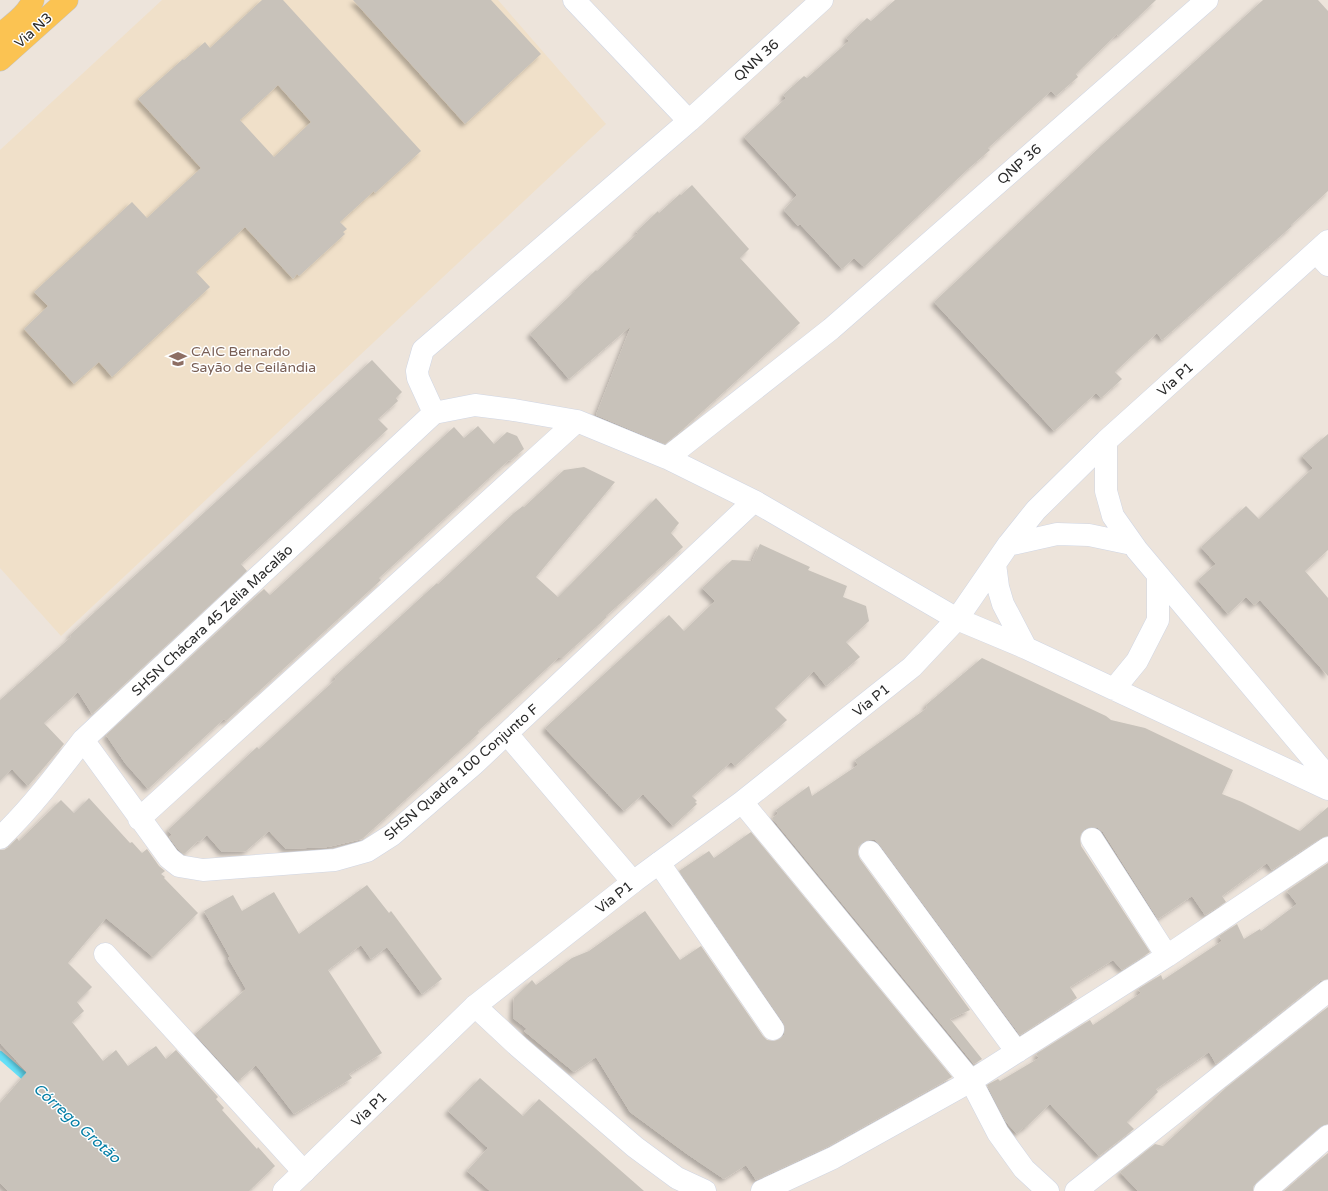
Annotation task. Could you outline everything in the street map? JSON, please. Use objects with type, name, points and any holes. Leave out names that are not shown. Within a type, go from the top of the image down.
[{"type":"main road","points":[[0,35],[23,14],[33,0]]},
{"type":"main road","name":"Via N3","points":[[0,60],[67,0]]},
{"type":"street","points":[[574,0],[689,120]]},
{"type":"street","name":"QNN 36","points":[[434,413],[418,378],[417,371],[423,350],[689,120],[822,0]]},
{"type":"street","name":"QNP 36","points":[[667,458],[830,329],[1206,0]]},
{"type":"street","name":"Via P1","points":[[284,1191],[474,1006],[633,882],[742,802],[912,667],[956,619],[1008,545],[1036,510],[1106,441],[1324,252]]},
{"type":"street","points":[[434,413],[475,405],[577,421],[667,458],[754,501],[956,619],[1026,648],[1328,789]]},
{"type":"street","name":"SHSN Chácara 45 Zelia Macalão","points":[[0,838],[19,820],[47,788],[83,740],[434,413]]},
{"type":"street","points":[[139,819],[577,421]]},
{"type":"street","points":[[1106,441],[1106,491],[1113,516],[1132,544],[1158,576],[1328,777]]},
{"type":"street","name":"SHSN Quadra 100 Conjunto F","points":[[83,740],[139,819],[169,858],[179,866],[202,870],[335,860],[367,851],[392,835],[473,765],[754,501]]},
{"type":"street","points":[[1008,545],[1057,534],[1090,535],[1132,544]]},
{"type":"street","points":[[995,564],[998,587],[1003,604],[1026,648]]},
{"type":"street","points":[[1114,689],[1137,661],[1158,620],[1158,576]]},
{"type":"street","points":[[507,734],[633,882]]},
{"type":"street","points":[[742,802],[971,1081],[998,1133],[1024,1169],[1048,1191]]},
{"type":"street","points":[[1092,838],[1167,956]]},
{"type":"street","points":[[763,1191],[833,1158],[971,1081],[1167,956],[1328,848]]},
{"type":"street","points":[[870,852],[1017,1052]]},
{"type":"street","points":[[659,863],[773,1029]]},
{"type":"street","points":[[105,954],[304,1172]]},
{"type":"street","points":[[1076,1191],[1328,991]]},
{"type":"street","points":[[474,1006],[519,1048],[635,1147],[677,1178],[705,1191]]},
{"type":"street","points":[[1265,1191],[1328,1136]]},
{"type":"shaded area","name":"CAIC Bernardo Sayão de Ceilândia","points":[[162,0],[498,0],[606,124],[61,636],[0,568],[0,150]]},
{"type":"building","points":[[262,0],[283,0],[421,151],[375,193],[374,191],[340,222],[347,229],[343,232],[345,234],[299,276],[297,274],[293,279],[245,227],[196,272],[210,287],[112,377],[99,362],[74,384],[24,329],[48,306],[34,292],[132,202],[147,218],[201,168],[138,99],[183,59],[184,60],[205,42],[210,48]],"holes":[[[278,85],[311,122],[274,157],[240,120]]]},
{"type":"building","points":[[353,0],[491,0],[541,54],[465,124]]},
{"type":"building","points":[[895,0],[1156,0],[1118,36],[1117,34],[1076,74],[1078,77],[1056,96],[1051,91],[988,148],[990,150],[864,267],[854,258],[842,269],[800,224],[798,226],[784,210],[797,195],[744,137],[786,98],[783,95],[804,76],[807,78],[849,41],[846,38],[867,18],[871,21]]},
{"type":"building","points":[[1263,0],[1318,0],[1328,11],[1328,191],[1291,225],[1292,226],[1162,340],[1157,333],[1136,352],[1115,372],[1122,379],[1101,398],[1096,393],[1054,431],[934,302],[1102,145]]},
{"type":"building","points":[[692,185],[749,249],[740,258],[800,323],[665,444],[596,415],[631,326],[569,379],[530,334],[596,270],[597,271],[638,233],[636,232],[658,211],[659,213]]},
{"type":"building","points":[[372,360],[402,392],[396,398],[398,401],[378,419],[388,429],[241,564],[247,571],[92,714],[78,692],[44,723],[64,744],[28,786],[12,769],[0,781],[0,700],[71,637],[70,635],[96,611]]},
{"type":"building","points":[[478,426],[494,444],[507,432],[517,436],[524,449],[510,461],[509,460],[379,578],[381,580],[226,721],[224,719],[148,789],[125,763],[106,735],[264,589],[270,595],[454,427],[464,438]]},
{"type":"building","points":[[1328,434],[1328,550],[1305,571],[1328,598],[1328,676],[1260,600],[1254,605],[1246,597],[1228,614],[1198,580],[1216,564],[1201,547],[1246,506],[1259,519],[1313,468],[1302,456]]},
{"type":"building","points":[[584,467],[615,482],[536,577],[558,597],[656,498],[679,523],[671,533],[683,547],[606,616],[607,617],[562,658],[558,658],[478,731],[479,733],[362,839],[328,847],[286,849],[269,831],[246,851],[222,852],[207,835],[184,854],[178,849],[169,837],[172,835],[168,830],[257,747],[259,749],[336,679],[334,677],[437,583],[438,584],[514,513],[523,506],[524,507],[564,470]]},
{"type":"building","points":[[760,544],[810,567],[808,570],[847,586],[843,597],[866,606],[869,621],[846,642],[860,657],[826,686],[814,671],[775,708],[787,720],[735,766],[731,762],[692,796],[697,801],[695,802],[697,804],[673,826],[643,794],[624,811],[545,728],[669,615],[684,631],[715,601],[702,588],[732,560],[752,561]]},
{"type":"building","points":[[982,658],[1106,716],[1111,720],[1145,728],[1233,770],[1222,794],[1242,802],[1300,831],[1328,807],[1328,836],[1321,838],[1272,870],[1267,863],[1222,896],[1226,902],[1205,915],[1192,896],[1158,919],[1103,832],[1098,828],[1092,827],[1085,829],[1081,834],[1081,846],[1150,952],[1122,970],[1113,960],[1070,987],[1077,998],[1020,1035],[880,845],[875,840],[863,842],[858,847],[860,859],[970,1010],[950,1019],[982,1059],[974,1064],[772,818],[778,814],[776,810],[809,786],[812,796],[858,765],[855,760],[927,708],[926,705]]},
{"type":"building","points":[[89,798],[130,843],[132,842],[142,853],[147,849],[159,866],[165,871],[161,874],[165,877],[164,878],[198,913],[153,957],[106,918],[68,963],[92,987],[77,1002],[84,1011],[72,1022],[103,1061],[116,1050],[128,1066],[156,1046],[166,1059],[176,1050],[218,1097],[216,1099],[224,1108],[222,1110],[257,1149],[258,1147],[275,1166],[249,1191],[8,1191],[0,1183],[0,1103],[27,1072],[0,1043],[0,850],[4,850],[9,847],[17,838],[19,841],[61,800],[74,813]]},
{"type":"building","points":[[751,832],[952,1077],[827,1147],[756,1180],[746,1165],[724,1179],[630,1112],[596,1057],[574,1072],[524,1031],[527,1029],[513,1018],[514,998],[532,980],[536,985],[572,958],[589,951],[645,911],[680,960],[701,946],[763,1036],[767,1040],[774,1041],[780,1039],[784,1035],[785,1028],[783,1022],[679,871],[709,851],[714,858]]},
{"type":"building","points":[[1328,863],[1328,979],[1320,981],[1216,1064],[1209,1052],[1156,1089],[1158,1092],[1127,1122],[1134,1129],[1099,1156],[1050,1104],[1017,1134],[1006,1122],[987,1085],[998,1079],[1000,1081],[1039,1058],[1036,1054],[1090,1020],[1093,1025],[1141,993],[1138,989],[1161,975],[1163,980],[1222,941],[1219,936],[1237,924],[1244,939],[1260,929],[1261,931],[1297,904],[1287,891]]},
{"type":"building","points":[[367,885],[389,913],[391,911],[442,979],[422,994],[387,947],[371,959],[361,945],[328,970],[382,1053],[349,1074],[352,1078],[294,1114],[256,1065],[238,1081],[195,1034],[246,989],[204,911],[233,895],[242,911],[274,892],[299,934]]},
{"type":"building","points":[[1328,1007],[1328,1124],[1320,1127],[1257,1182],[1253,1187],[1253,1191],[1138,1191],[1120,1172],[1155,1144],[1163,1146],[1227,1087]]},
{"type":"building","points":[[480,1078],[523,1116],[539,1099],[644,1191],[490,1191],[467,1171],[488,1148],[448,1111]]},
{"type":"building","points":[[1328,1153],[1328,1191],[1284,1191]]},
{"type":"waterway","name":"Córrego Grotão","points":[[0,1055],[31,1082]]},
{"type":"place","name":"CAIC Bernardo Sayão de Ceilândia","points":[[178,359]]}]
